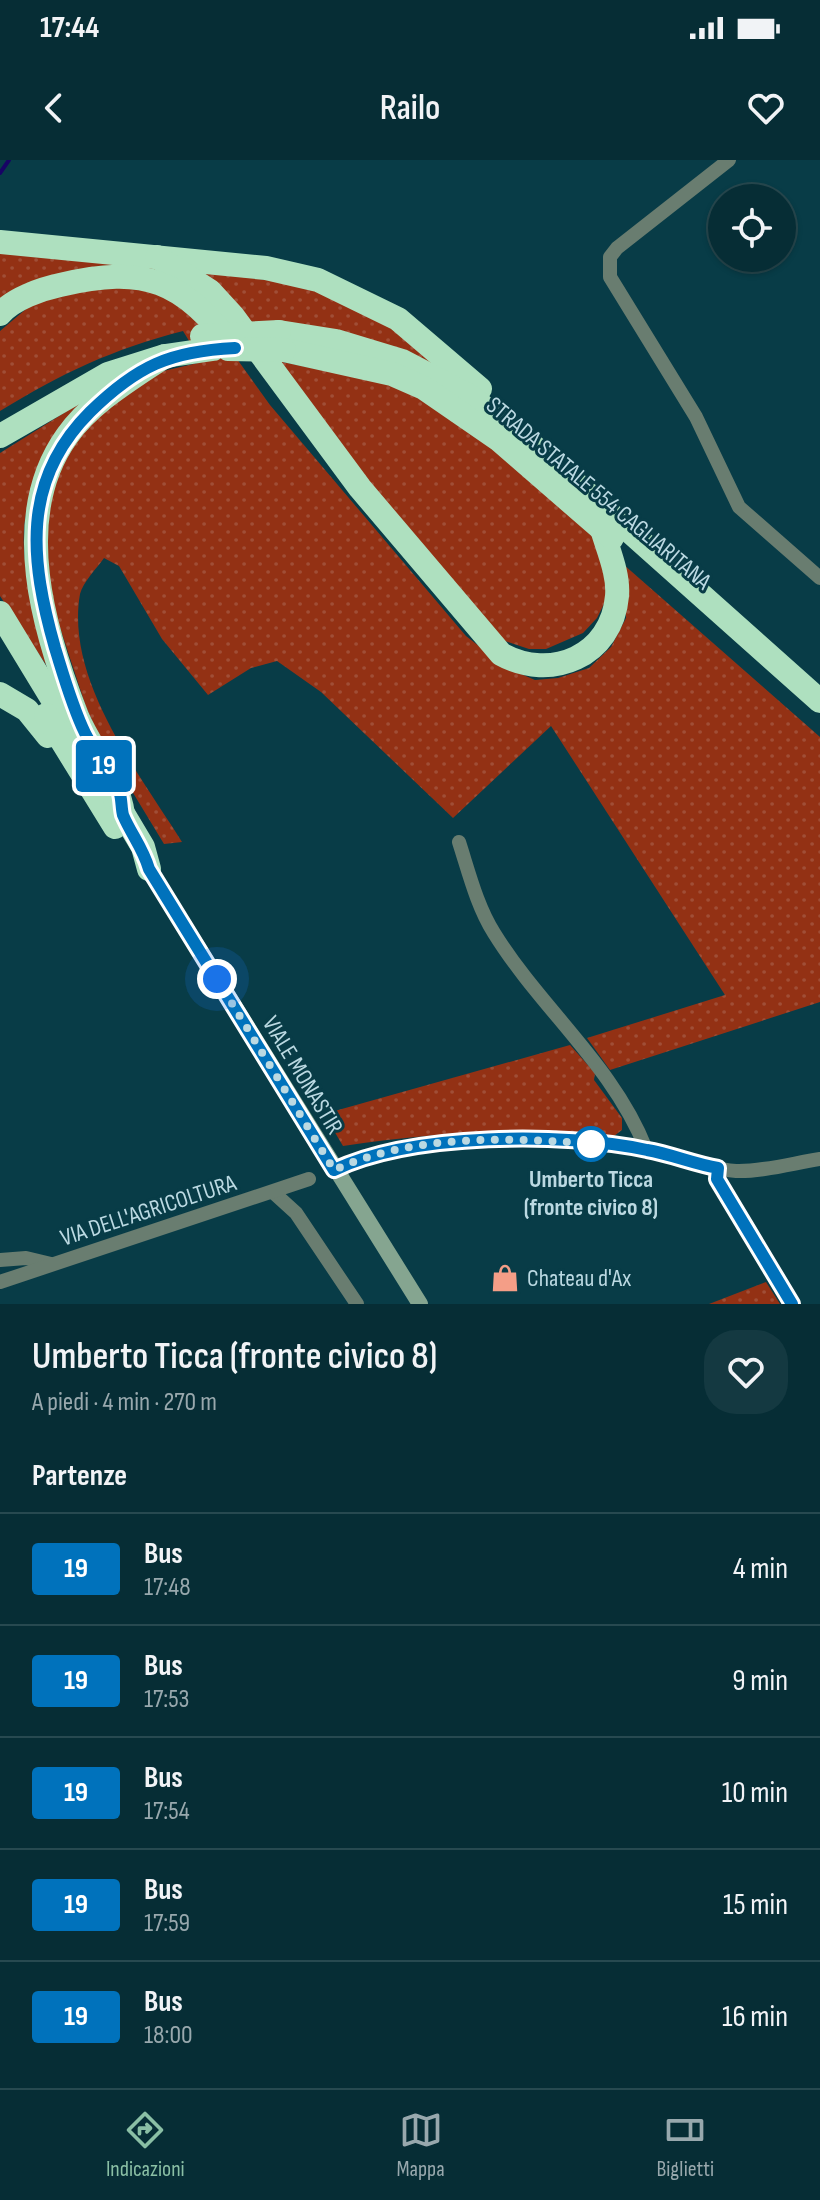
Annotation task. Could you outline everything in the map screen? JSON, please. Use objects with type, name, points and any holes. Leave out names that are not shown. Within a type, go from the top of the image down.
[{"type":"highway","points":[[0,242],[266,268],[318,280],[398,319],[518,421],[544,455]]},
{"type":"highway","points":[[157,257],[210,291],[232,315],[360,488],[484,638],[501,654],[524,665],[542,667],[575,660],[590,651],[609,627],[618,593],[602,529]]},
{"type":"highway","points":[[0,314],[42,289],[82,280],[150,279],[174,289],[192,300],[216,324],[260,381],[360,488]]},
{"type":"highway","name":"STRADA STATALE 554 CAGLIARITANA","points":[[281,341],[392,374],[424,388],[498,439],[820,720]]},
{"type":"highway","name":"STRADA STATALE 554 CAGLIARITANA","points":[[0,419],[112,360],[208,342],[336,341],[402,361],[471,397],[544,455],[820,701]]},
{"type":"highway","name":"STRADA STATALE 554 CAGLIARITANA","points":[[0,436],[108,374],[208,342]]},
{"type":"highway","points":[[117,817],[120,793],[87,736],[66,683],[41,592],[34,531],[44,479],[67,436],[107,395],[165,356]]},
{"type":"highway","points":[[0,613],[117,817]]},
{"type":"highway","points":[[0,640],[117,817],[143,847],[149,869]]},
{"type":"highway","points":[[0,694],[27,710],[43,728],[94,809],[117,817]]},
{"type":"main road","name":"VIALE MONASTIR","points":[[149,869],[420,1304]]},
{"type":"street","points":[[729,160],[617,248],[610,257],[610,277],[696,417],[739,507],[820,578]]},
{"type":"street","points":[[459,842],[478,902],[494,933],[588,1050],[634,1117],[646,1149]]},
{"type":"street","points":[[334,1170],[367,1158],[436,1144],[546,1139],[646,1149],[738,1171],[820,1159]]},
{"type":"street","points":[[718,1168],[717,1179],[792,1304]]},
{"type":"street","name":"VIA DELL'AGRICOLTURA","points":[[0,1282],[309,1179]]},
{"type":"street","points":[[274,1193],[296,1213],[357,1304]]},
{"type":"street","points":[[0,1260],[26,1258],[54,1264]]},
{"type":"shaded area","points":[[0,249],[155,266],[196,287],[150,273],[0,305]]},
{"type":"shaded area","points":[[194,270],[310,286],[386,322],[460,377],[243,322]]},
{"type":"shaded area","points":[[95,285],[171,293],[237,359],[270,405],[466,636],[507,668],[535,680],[558,678],[589,668],[611,647],[626,618],[623,564],[820,737],[820,1002],[610,1070],[587,1038],[725,995],[551,726],[453,818],[321,692],[277,661],[251,668],[208,695],[162,639],[119,566],[104,558],[80,594],[78,627],[84,659],[94,692],[109,724],[182,842],[164,844],[101,740],[86,707],[46,585],[42,516],[74,436],[120,394],[159,372],[202,362],[183,331],[88,364],[0,411],[0,331],[32,304]]},
{"type":"shaded area","points":[[273,360],[409,388],[478,434],[592,535],[607,571],[606,600],[597,618],[583,633],[546,649],[529,649],[505,641],[484,627]]},
{"type":"shaded area","points":[[80,403],[33,490],[26,515],[24,541],[31,593],[65,693],[0,596],[0,453]]},
{"type":"shaded area","points":[[570,1045],[595,1073],[594,1080],[622,1118],[622,1130],[614,1136],[544,1132],[478,1133],[343,1146],[324,1114]]},
{"type":"shaded area","points":[[766,1282],[780,1304],[709,1304]]},
{"type":"waterway","points":[[0,173],[9,160]]},
{"type":"bus line","name":"19","points":[[235,348],[165,356],[107,395],[67,436],[44,479],[34,531],[41,592],[50,631],[77,716],[120,793],[123,814],[143,847],[149,869],[334,1170],[367,1158],[436,1144],[546,1139],[646,1149],[718,1168],[717,1179],[792,1304]]},
{"type":"place","name":"Umberto Ticca (fronte civico 8)","points":[[591,1144]]},
{"type":"place","name":"Chateau d'Ax","points":[[505,1278]]},
{"type":"route","points":[[217,979],[334,1170],[367,1158],[436,1144],[546,1139],[603,1145],[591,1144]]}]
